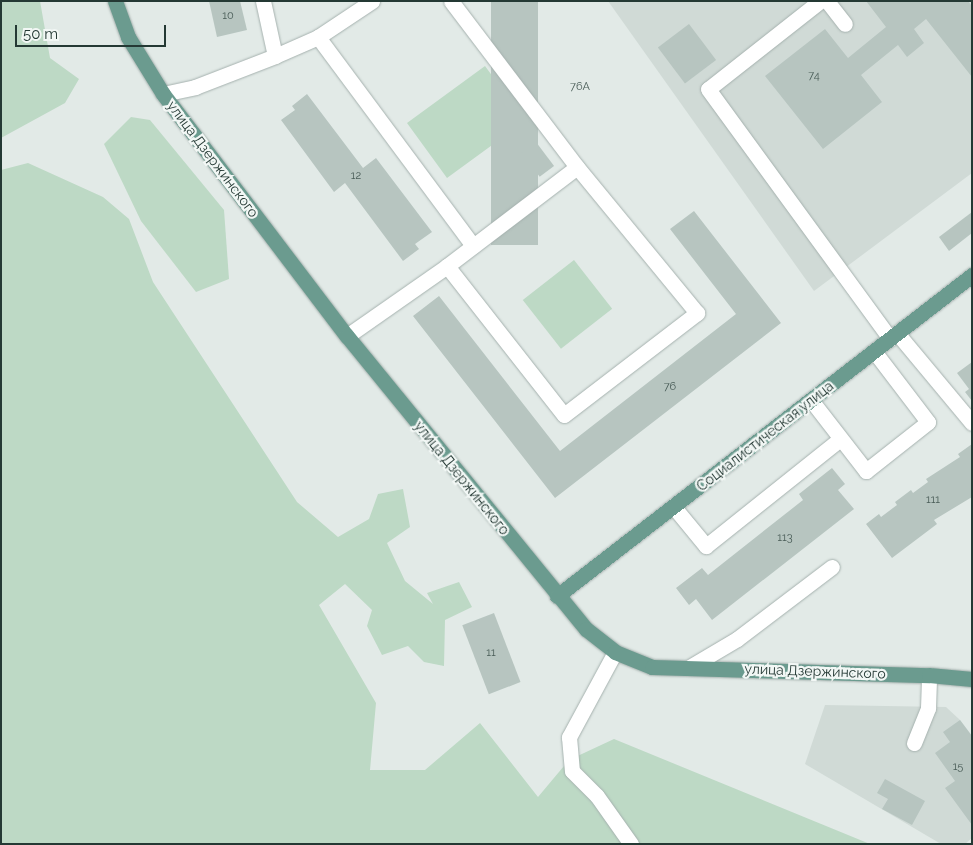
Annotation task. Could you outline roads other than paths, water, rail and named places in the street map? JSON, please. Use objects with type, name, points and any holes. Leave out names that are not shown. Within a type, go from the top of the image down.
[{"type":"main road","name":"улица Дзержинского","points":[[115,1],[128,37],[164,94],[347,336],[557,596],[586,629],[615,652],[652,667],[929,675],[972,679]]},
{"type":"main road","name":"Социалистическая улица","points":[[557,596],[972,275]]},
{"type":"street","points":[[263,1],[275,56]]},
{"type":"street","points":[[164,94],[195,87],[318,37],[372,1]]},
{"type":"street","points":[[447,266],[564,416],[697,313],[578,167],[452,1]]},
{"type":"street","points":[[820,1],[708,89],[893,336],[972,423]]},
{"type":"street","points":[[827,1],[845,24]]},
{"type":"street","points":[[318,37],[473,246]]},
{"type":"street","points":[[347,336],[447,266],[578,167]]},
{"type":"street","points":[[811,400],[866,471],[928,422],[874,351]]},
{"type":"street","points":[[673,506],[706,546],[840,439]]},
{"type":"street","points":[[688,668],[737,639],[832,567]]},
{"type":"street","points":[[615,652],[569,737],[572,770],[597,796],[631,844]]},
{"type":"street","points":[[914,743],[928,708],[929,675]]}]
